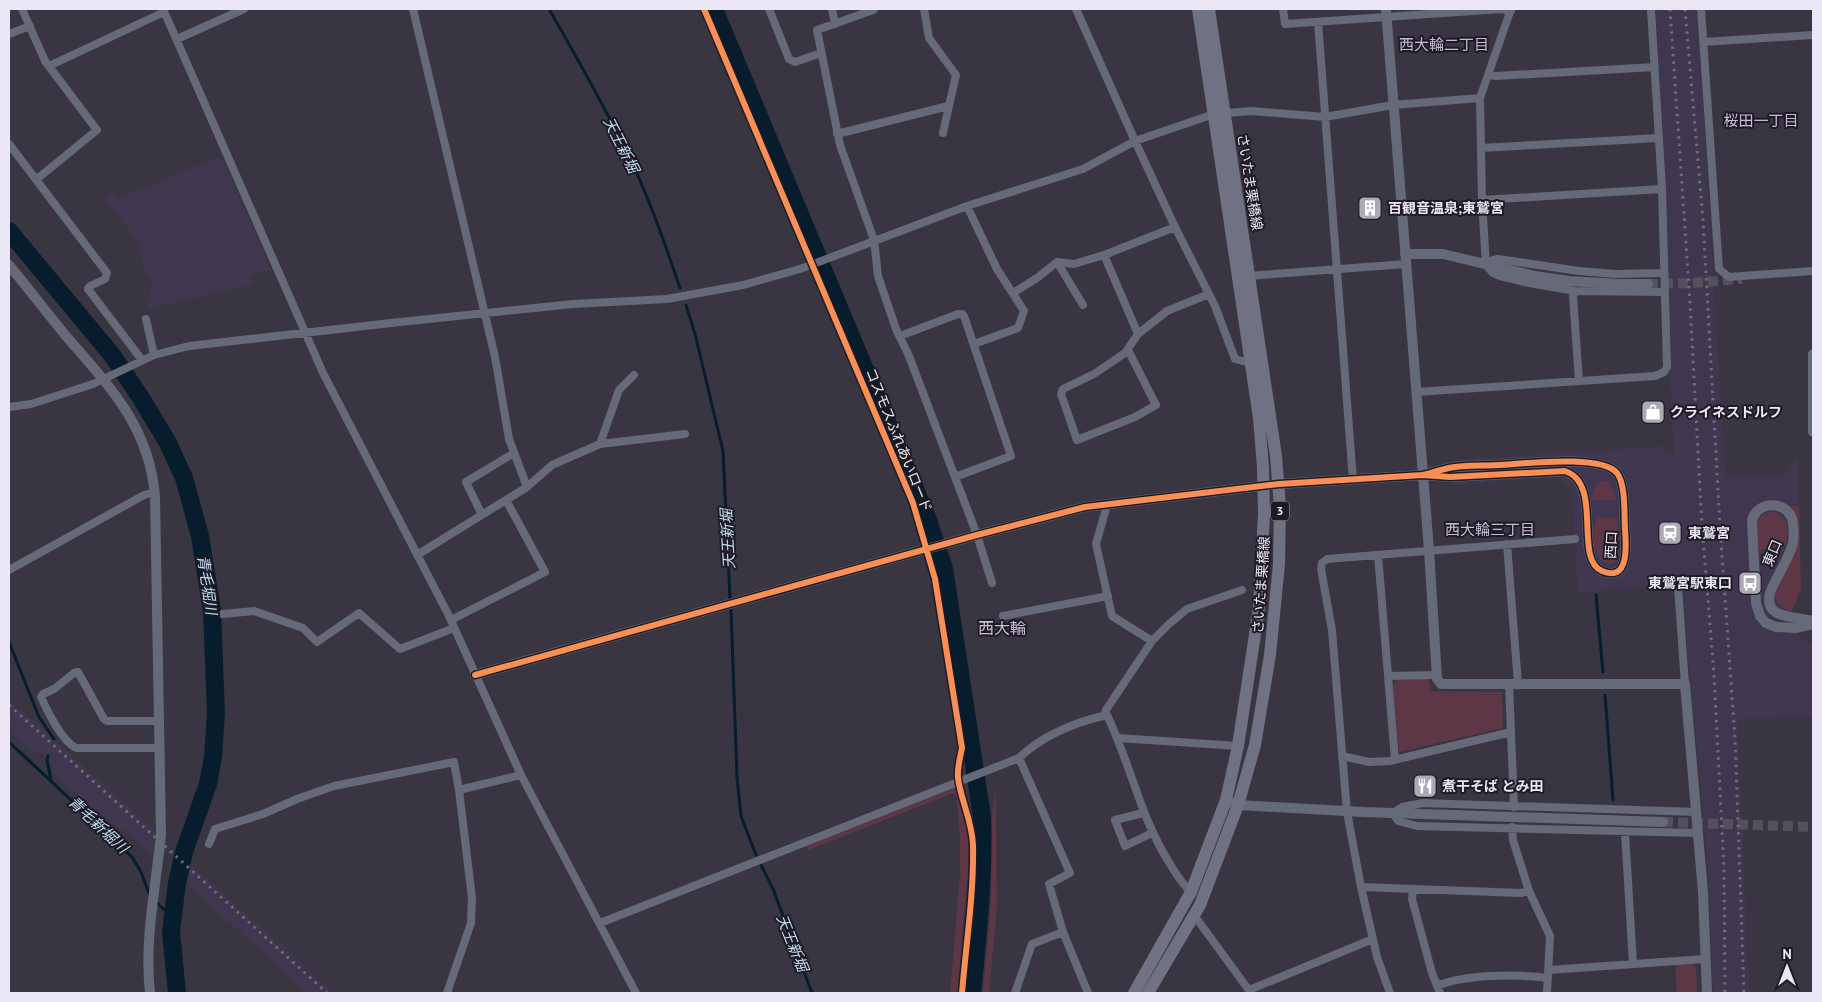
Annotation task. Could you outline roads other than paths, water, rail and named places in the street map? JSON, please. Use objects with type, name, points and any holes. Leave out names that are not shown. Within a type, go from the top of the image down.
[{"type":"main road","name":"さいたま栗橋線","points":[[1148,993],[1200,905],[1238,805],[1254,745],[1270,656],[1279,564],[1279,484],[1248,276],[1198,9]]},
{"type":"main road","name":"さいたま栗橋線","points":[[1134,993],[1190,892],[1226,800],[1238,746],[1259,608],[1264,486],[1259,418],[1250,364],[1219,113],[1209,9]]},
{"type":"street","points":[[22,9],[49,66],[97,130],[37,179]]},
{"type":"street","points":[[177,39],[244,9]]},
{"type":"street","points":[[413,9],[485,313],[509,439],[526,488]]},
{"type":"street","points":[[769,9],[789,59],[794,62],[822,53]]},
{"type":"street","points":[[832,9],[835,24]]},
{"type":"street","points":[[874,9],[817,30],[837,134],[874,240],[878,276],[977,535],[992,583]]},
{"type":"street","points":[[924,9],[929,38],[956,75],[943,133]]},
{"type":"street","points":[[1076,9],[1135,141],[1209,294],[1235,359],[1250,364]]},
{"type":"street","points":[[1283,9],[1285,24],[1318,22],[1386,13],[1511,10],[1480,98],[1482,200],[1486,265],[1493,273],[1500,276],[1529,284],[1575,291],[1665,292]]},
{"type":"street","points":[[1416,392],[1654,376],[1664,372],[1667,367],[1662,189],[1651,9]]},
{"type":"street","points":[[1702,9],[1719,269],[1729,277],[1813,271]]},
{"type":"street","points":[[49,66],[164,10],[323,373],[453,624],[521,775],[636,993]]},
{"type":"street","points":[[1386,13],[1439,682],[1444,684],[1685,684]]},
{"type":"street","points":[[1318,22],[1353,480]]},
{"type":"street","points":[[9,34],[30,26]]},
{"type":"street","points":[[1704,42],[1813,35]]},
{"type":"street","points":[[1488,75],[1655,68]]},
{"type":"street","points":[[9,407],[46,399],[108,378],[154,355],[189,346],[573,304],[667,299],[773,278],[967,206],[1083,169],[1135,141],[1219,113],[1251,111],[1325,117],[1393,105],[1480,98]]},
{"type":"street","points":[[837,134],[948,106]]},
{"type":"street","points":[[1481,148],[1659,138]]},
{"type":"street","points":[[9,144],[107,273],[105,279],[90,286],[88,289],[142,360]]},
{"type":"street","points":[[1482,200],[1662,189]]},
{"type":"street","points":[[967,206],[997,269],[1024,311],[1018,328],[974,344]]},
{"type":"street","points":[[1012,293],[1037,278],[1057,262],[1074,264],[1104,255],[1175,226]]},
{"type":"street","points":[[1248,276],[1336,269],[1443,254],[1535,276],[1569,281],[1648,284]]},
{"type":"street","points":[[1104,255],[1138,334]]},
{"type":"street","points":[[1486,265],[1498,258],[1579,271],[1615,274],[1664,273]]},
{"type":"street","points":[[1057,262],[1083,305]]},
{"type":"street","points":[[9,265],[108,378],[139,432],[151,468],[155,492],[161,834],[160,859],[147,958],[150,993]]},
{"type":"street","points":[[1575,291],[1573,296],[1579,381]]},
{"type":"street","points":[[1128,350],[1156,405],[1135,417],[1077,440],[1061,394],[1062,389],[1094,374],[1125,353],[1138,334],[1167,311],[1209,294]]},
{"type":"street","points":[[900,336],[960,313],[964,316],[1011,456],[955,477]]},
{"type":"street","points":[[146,320],[154,355]]},
{"type":"street","points":[[1813,354],[1813,432]]},
{"type":"street","points":[[600,444],[620,390],[634,375]]},
{"type":"street","points":[[417,555],[526,488],[552,465],[600,444],[685,434]]},
{"type":"street","points":[[482,515],[466,482],[514,453]]},
{"type":"street","name":"西口","points":[[1568,461],[1596,464],[1612,469],[1618,476],[1622,491],[1626,551],[1623,565],[1620,570],[1608,573],[1598,569],[1593,563],[1588,545],[1587,512],[1582,485],[1570,472],[1558,470],[1450,477],[1423,475],[1449,468],[1568,461]]},
{"type":"street","points":[[475,675],[929,548],[1085,507],[1279,484],[1423,475]]},
{"type":"street","points":[[9,570],[144,495],[155,492]]},
{"type":"street","points":[[223,614],[254,611],[303,628],[317,642],[359,613],[400,649],[453,624],[545,572],[506,500]]},
{"type":"street","points":[[1107,505],[1096,544],[1112,616],[1152,641]]},
{"type":"street","name":"東口","points":[[1773,505],[1785,509],[1792,517],[1793,542],[1770,593],[1768,601],[1770,607],[1777,614],[1813,623],[1795,628],[1776,627],[1766,623],[1760,616],[1756,603],[1752,521],[1755,512],[1763,506],[1773,505]]},
{"type":"street","points":[[1390,993],[1373,939],[1360,887],[1347,812],[1332,630],[1321,569],[1322,563],[1327,559],[1575,539]]},
{"type":"street","points":[[1507,544],[1513,684],[1511,732],[1514,806]]},
{"type":"street","points":[[1378,555],[1395,760]]},
{"type":"street","points":[[1678,587],[1703,892],[1706,993]]},
{"type":"street","points":[[1105,715],[1106,710],[1152,641],[1160,633],[1187,609],[1242,590]]},
{"type":"street","points":[[1003,616],[1108,596]]},
{"type":"street","points":[[158,721],[106,721],[78,672],[41,697],[49,716],[70,745],[76,748],[158,748]]},
{"type":"street","points":[[1388,676],[1437,675]]},
{"type":"street","points":[[1105,715],[1107,715],[1118,738],[1152,833],[1183,885],[1190,892]]},
{"type":"street","points":[[600,923],[1019,758],[1026,751],[1071,724],[1105,715]]},
{"type":"street","points":[[1342,756],[1377,762],[1395,760],[1511,732]]},
{"type":"street","points":[[1118,738],[1238,746]]},
{"type":"street","points":[[1019,758],[1070,873],[1049,884],[1063,932],[1088,993]]},
{"type":"street","points":[[209,844],[215,829],[263,814],[297,798],[334,786],[454,762],[472,898],[472,912],[471,923],[447,993]]},
{"type":"street","points":[[459,790],[521,775]]},
{"type":"street","points":[[1226,800],[1238,805],[1347,812],[1663,822]]},
{"type":"street","points":[[1393,813],[1402,807],[1423,803],[1696,812]]},
{"type":"street","points":[[1144,812],[1116,820],[1125,846],[1152,833]]},
{"type":"street","points":[[1393,813],[1398,821],[1417,826],[1697,833]]},
{"type":"street","points":[[1512,828],[1513,840],[1529,890],[1550,936],[1547,993]]},
{"type":"street","points":[[1625,832],[1633,964]]},
{"type":"street","points":[[1360,887],[1521,892],[1529,890]]},
{"type":"street","points":[[1413,889],[1412,899],[1439,990],[1458,980],[1483,977],[1548,974],[1633,964],[1705,959]]},
{"type":"street","points":[[1194,915],[1250,992],[1373,939]]},
{"type":"street","points":[[1015,993],[1032,944],[1063,932]]},
{"type":"waterway","name":"天王新堀","points":[[549,9],[593,87],[634,167],[653,212],[680,288]]},
{"type":"waterway","points":[[714,9],[928,520],[944,568],[982,817],[981,883],[972,993]]},
{"type":"waterway","name":"青毛堀川","points":[[9,231],[112,355],[141,398],[168,443],[184,478],[200,536],[212,611],[216,713],[213,757],[208,784],[184,852],[177,883],[171,932],[177,993]]},
{"type":"waterway","name":"天王新堀","points":[[686,305],[695,334],[723,451],[730,598]]},
{"type":"waterway","points":[[1596,595],[1603,672]]},
{"type":"waterway","name":"天王新堀","points":[[731,610],[737,777],[741,816],[756,855]]},
{"type":"waterway","points":[[9,642],[39,717],[54,739]]},
{"type":"waterway","points":[[1605,695],[1613,800]]},
{"type":"waterway","name":"青毛新堀川","points":[[9,742],[132,857],[141,872],[150,896]]},
{"type":"waterway","points":[[48,756],[51,780]]},
{"type":"waterway","name":"天王新堀","points":[[761,865],[773,889],[812,993]]},
{"type":"waterway","name":"青毛新堀川","points":[[156,902],[173,918]]},
{"type":"tunnel","points":[[1648,284],[1742,279]]},
{"type":"tunnel","points":[[1663,822],[1813,827]]},
{"type":"railway","points":[[1670,9],[1690,303],[1702,526],[1714,674],[1724,869],[1725,993]]},
{"type":"railway","points":[[1685,9],[1703,220],[1720,527],[1735,738],[1744,993]]},
{"type":"railway","points":[[9,705],[327,993]]},
{"type":"place","name":"百観音温泉;東鷲宮","points":[[1370,208]]},
{"type":"place","name":"クライネスドルフ","points":[[1653,412]]},
{"type":"place","name":"東鷲宮","points":[[1670,533]]},
{"type":"place","name":"東鷲宮駅東口","points":[[1750,583]]},
{"type":"place","name":"煮干そば とみ田","points":[[1425,786]]},
{"type":"district","name":"西大輪二丁目","points":[[1444,45]]},
{"type":"district","name":"桜田一丁目","points":[[1761,121]]},
{"type":"district","name":"西大輪三丁目","points":[[1490,530]]},
{"type":"district","name":"西大輪","points":[[1002,628]]}]
